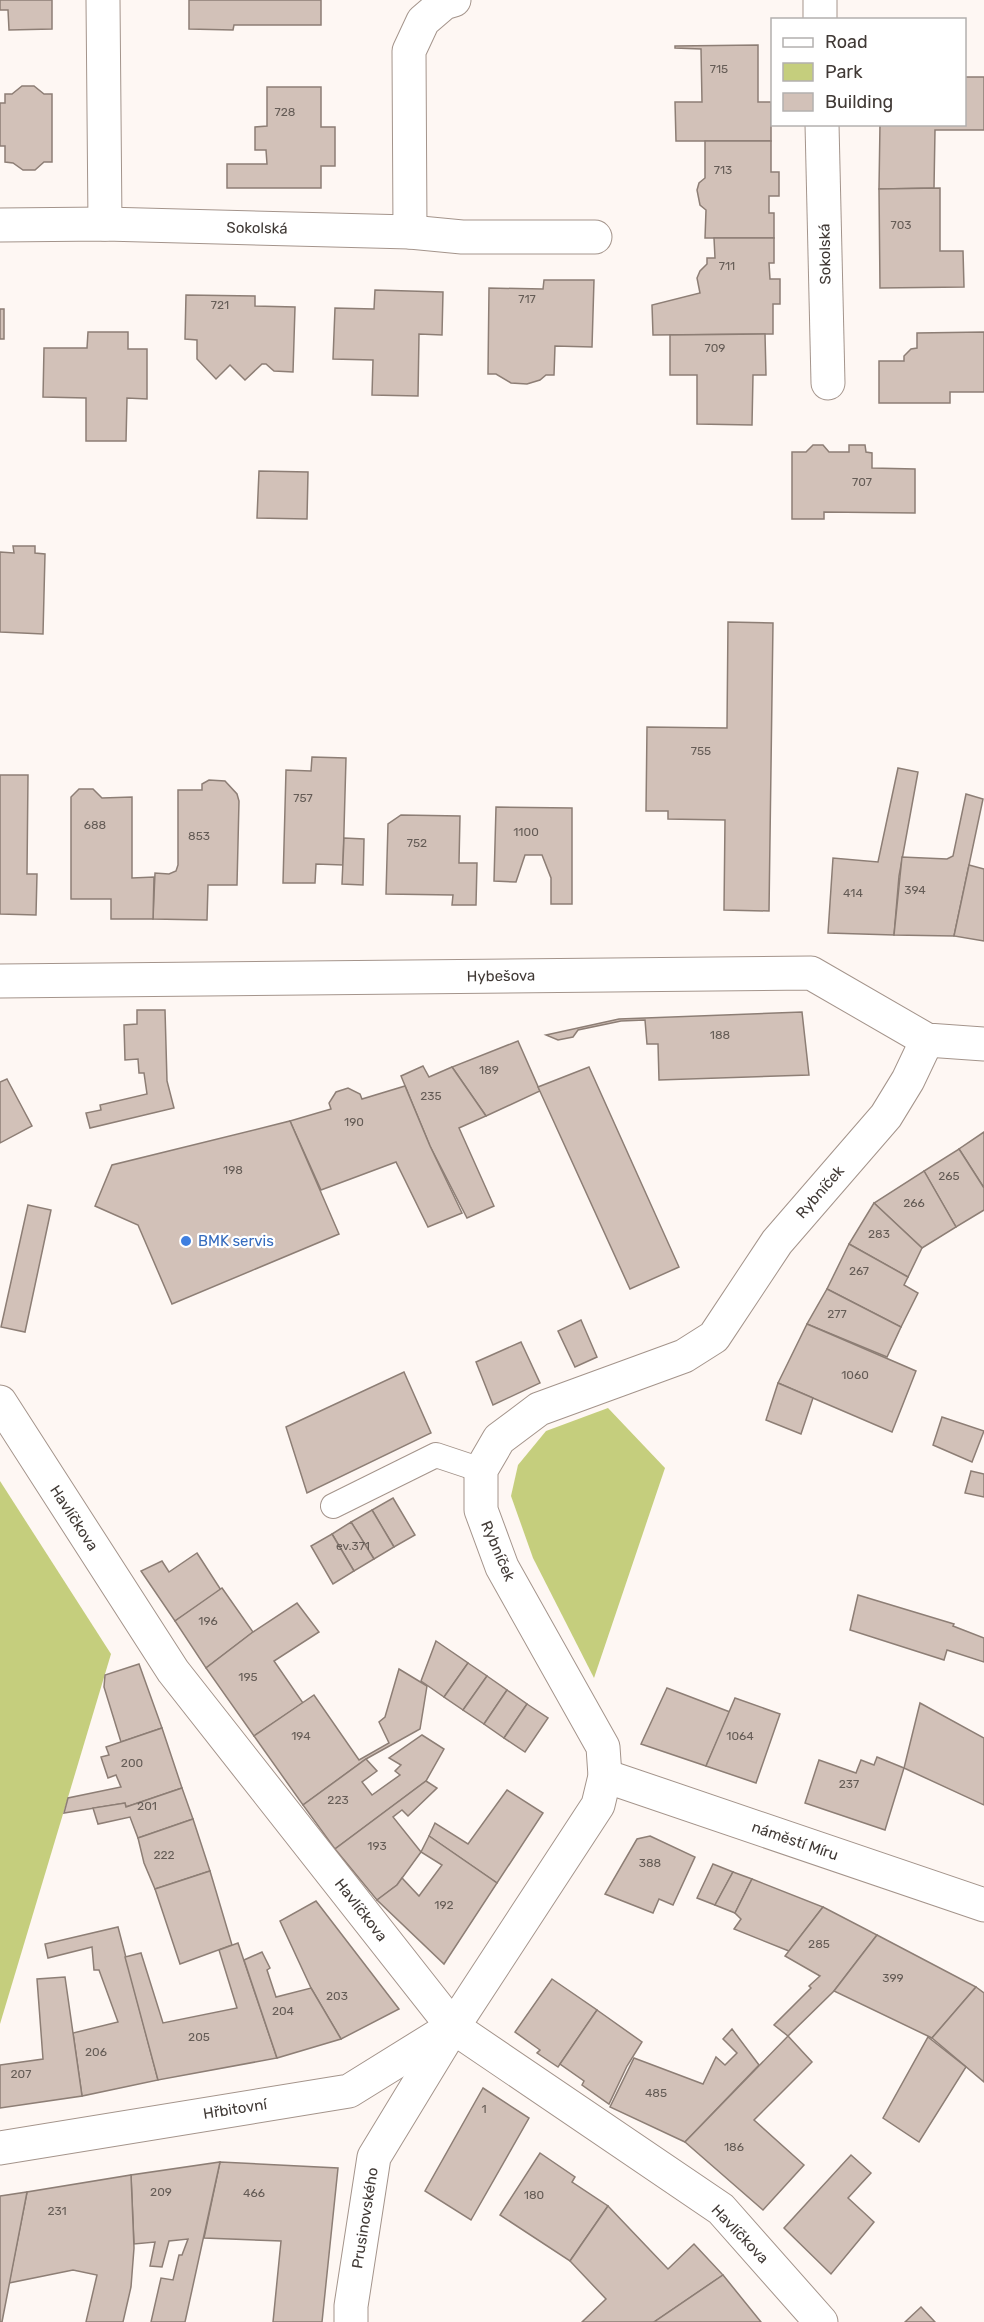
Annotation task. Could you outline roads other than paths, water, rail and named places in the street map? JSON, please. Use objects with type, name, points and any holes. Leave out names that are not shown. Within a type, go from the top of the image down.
[{"type":"street","points":[[103,0],[105,224]]},
{"type":"street","points":[[410,232],[409,51],[423,21],[444,3],[454,0]]},
{"type":"street","points":[[820,0],[820,18]]},
{"type":"street","name":"Sokolská","points":[[822,126],[828,382]]},
{"type":"street","name":"Sokolská","points":[[0,225],[105,224],[410,232],[462,237],[595,237]]},
{"type":"street","name":"Hybešova","points":[[0,981],[811,973],[927,1040],[984,1044]]},
{"type":"street","name":"Rybníček","points":[[453,2027],[598,1805],[605,1776],[603,1747],[502,1567],[481,1510],[481,1470],[499,1439],[539,1410],[684,1356],[714,1337],[777,1242],[886,1116],[908,1080],[927,1040]]},
{"type":"street","name":"Havlíčkova","points":[[0,1402],[172,1671],[453,2027],[721,2210],[821,2322]]},
{"type":"street","name":"náměstí Míru","points":[[605,1776],[984,1905]]},
{"type":"street","name":"Hřbitovní","points":[[0,2148],[350,2091],[453,2027]]},
{"type":"street","name":"Prusinovského","points":[[351,2322],[351,2306],[374,2157],[453,2027]]},
{"type":"lane","points":[[333,1506],[436,1455],[481,1470]]},
{"type":"place","name":"BMK servis","points":[[186,1241]]}]
